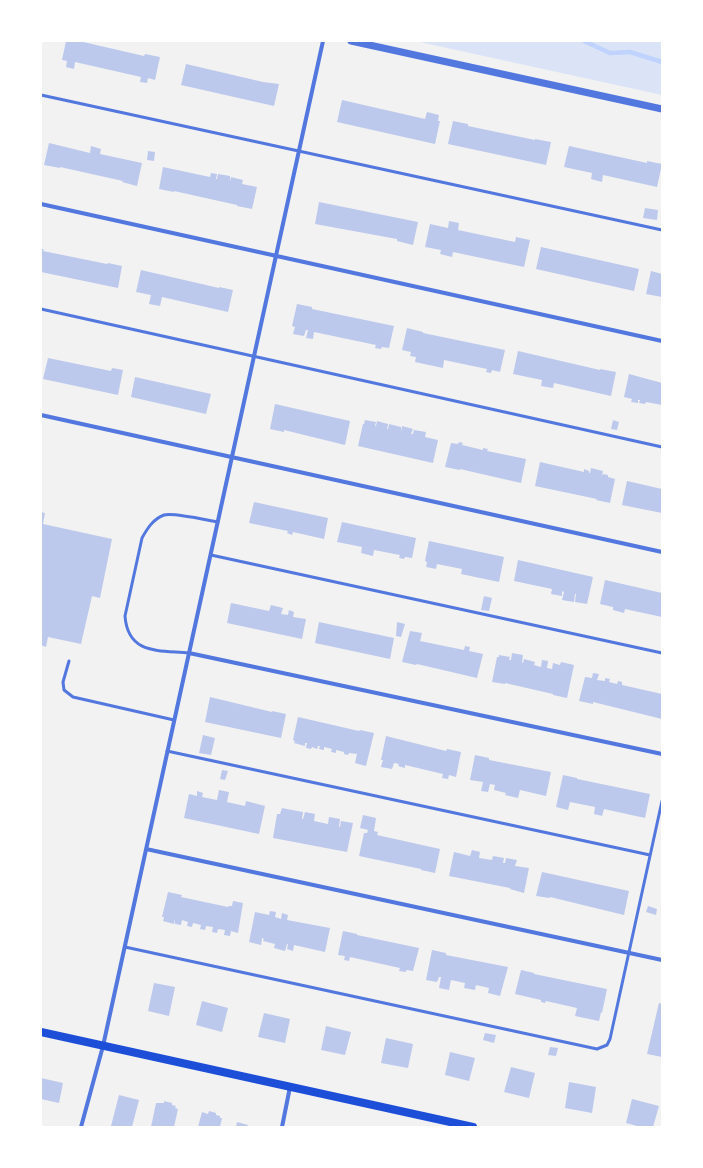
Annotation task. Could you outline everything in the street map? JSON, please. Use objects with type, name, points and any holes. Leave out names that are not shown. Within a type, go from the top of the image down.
[{"type":"main road","points":[[41,1032],[474,1127]]},
{"type":"street","points":[[81,1127],[103,1046],[323,41]]},
{"type":"street","points":[[351,41],[662,109]]},
{"type":"street","points":[[41,204],[662,341]]},
{"type":"street","points":[[41,415],[662,552]]},
{"type":"street","points":[[189,653],[662,754]]},
{"type":"street","points":[[146,849],[662,960]]},
{"type":"street","points":[[282,1127],[290,1087]]},
{"type":"lane","points":[[41,95],[662,230]]},
{"type":"lane","points":[[41,310],[662,447]]},
{"type":"lane","points":[[189,653],[146,649],[137,644],[126,627],[125,616],[142,538],[155,520],[164,515],[174,515],[218,522]]},
{"type":"lane","points":[[210,555],[662,653]]},
{"type":"lane","points":[[69,661],[63,682],[64,690],[73,697],[174,720]]},
{"type":"lane","points":[[168,751],[650,855]]},
{"type":"lane","points":[[125,947],[597,1049],[607,1045],[610,1039],[662,801]]},
{"type":"shaded area","points":[[415,41],[662,41],[662,95]]},
{"type":"building","points":[[66,41],[79,41],[144,56],[145,54],[160,57],[155,80],[148,78],[147,83],[140,82],[141,77],[75,62],[74,69],[66,67],[67,61],[62,60]]},
{"type":"building","points":[[186,64],[263,82],[279,84],[274,106],[181,85]]},
{"type":"building","points":[[342,100],[425,119],[427,112],[439,115],[438,121],[440,121],[435,144],[337,122]]},
{"type":"building","points":[[453,121],[468,124],[468,126],[551,142],[546,165],[448,144]]},
{"type":"building","points":[[49,143],[90,153],[91,146],[101,149],[100,154],[142,163],[137,186],[122,182],[123,181],[60,167],[44,165]]},
{"type":"building","points":[[569,146],[647,163],[647,161],[662,164],[657,187],[603,175],[602,182],[591,179],[592,173],[564,167]]},
{"type":"building","points":[[148,151],[155,152],[154,161],[147,160]]},
{"type":"building","points":[[163,167],[210,177],[211,173],[217,174],[216,179],[218,174],[230,176],[230,182],[231,177],[243,180],[242,184],[257,187],[252,209],[159,189]]},
{"type":"building","points":[[319,202],[418,222],[413,245],[397,241],[397,239],[315,224]]},
{"type":"building","points":[[645,208],[658,210],[657,220],[643,218]]},
{"type":"building","points":[[449,221],[459,223],[458,230],[515,242],[516,237],[530,240],[524,267],[453,252],[452,257],[440,254],[441,250],[425,247],[430,224],[448,228]]},
{"type":"building","points":[[541,247],[639,269],[634,291],[536,269]]},
{"type":"building","points":[[41,249],[44,249],[43,251],[122,266],[118,288],[41,272]]},
{"type":"building","points":[[141,270],[233,290],[228,312],[162,297],[160,306],[149,304],[151,295],[136,292]]},
{"type":"building","points":[[651,271],[662,274],[662,297],[646,294]]},
{"type":"building","points":[[297,304],[312,307],[312,309],[394,326],[389,348],[375,348],[376,345],[314,332],[313,339],[306,338],[308,330],[306,330],[304,336],[293,334],[295,327],[292,326]]},
{"type":"building","points":[[407,328],[423,333],[505,350],[500,372],[492,370],[491,373],[486,372],[487,369],[444,360],[443,368],[415,362],[416,357],[410,356],[411,352],[402,350]]},
{"type":"building","points":[[518,351],[600,370],[616,372],[611,396],[554,383],[553,388],[541,386],[542,380],[513,374]]},
{"type":"building","points":[[48,358],[111,371],[112,368],[123,370],[118,395],[43,379]]},
{"type":"building","points":[[629,374],[662,383],[662,405],[646,402],[645,404],[639,403],[640,400],[638,400],[638,403],[631,402],[632,399],[624,397]]},
{"type":"building","points":[[135,377],[211,394],[206,414],[131,397]]},
{"type":"building","points":[[275,404],[350,421],[345,445],[284,430],[284,432],[270,429]]},
{"type":"building","points":[[365,420],[376,422],[375,426],[377,421],[388,424],[387,429],[389,424],[401,427],[401,432],[402,426],[413,429],[411,434],[413,434],[414,430],[426,432],[425,437],[438,440],[433,463],[358,446]]},
{"type":"building","points":[[613,420],[619,422],[617,430],[611,429]]},
{"type":"building","points":[[459,442],[463,443],[462,445],[483,450],[483,448],[488,449],[487,451],[526,459],[521,483],[445,467],[451,443],[458,444]]},
{"type":"building","points":[[540,462],[584,472],[584,469],[589,471],[589,473],[591,468],[603,471],[602,476],[603,474],[608,475],[608,477],[615,479],[610,503],[535,486]]},
{"type":"building","points":[[627,481],[662,489],[662,513],[622,505]]},
{"type":"building","points":[[254,502],[328,518],[324,539],[293,532],[292,535],[287,533],[288,531],[249,523]]},
{"type":"building","points":[[41,512],[45,513],[43,524],[112,539],[100,598],[92,596],[81,644],[48,637],[46,647],[41,645]]},
{"type":"building","points":[[342,522],[416,538],[412,558],[399,558],[400,555],[374,550],[373,556],[361,553],[362,547],[337,542]]},
{"type":"building","points":[[429,541],[504,557],[499,582],[461,574],[462,569],[437,564],[436,569],[426,567],[427,562],[425,561]]},
{"type":"building","points":[[518,560],[593,577],[587,604],[575,602],[576,594],[574,602],[562,600],[564,592],[562,591],[562,596],[551,594],[552,589],[514,581]]},
{"type":"building","points":[[605,580],[662,593],[662,617],[625,609],[624,613],[613,610],[613,607],[600,604]]},
{"type":"building","points":[[484,596],[492,598],[489,611],[481,610]]},
{"type":"building","points":[[231,603],[269,611],[271,605],[283,608],[281,614],[288,615],[289,610],[294,612],[293,617],[306,619],[302,639],[227,623]]},
{"type":"building","points":[[319,622],[394,638],[390,659],[315,643]]},
{"type":"building","points":[[397,622],[405,624],[401,637],[396,636]]},
{"type":"building","points":[[410,631],[422,633],[420,641],[464,650],[465,646],[470,647],[469,651],[483,654],[477,678],[402,662]]},
{"type":"building","points":[[512,653],[523,655],[523,663],[524,659],[535,662],[534,665],[541,667],[542,660],[548,661],[547,668],[552,669],[553,663],[560,665],[561,662],[574,665],[567,698],[505,683],[492,682],[497,657],[499,657],[499,655],[510,657],[509,660],[511,660]]},
{"type":"building","points":[[593,673],[599,674],[597,680],[605,681],[605,678],[610,679],[609,682],[617,684],[618,681],[622,682],[622,685],[662,694],[662,719],[593,702],[593,704],[579,701],[585,677],[592,678]]},
{"type":"building","points":[[210,697],[286,714],[281,738],[205,722]]},
{"type":"building","points":[[298,717],[374,733],[366,766],[355,763],[357,754],[349,753],[348,755],[344,754],[344,752],[336,750],[336,753],[331,752],[332,749],[324,747],[324,750],[319,749],[320,746],[318,746],[317,749],[312,747],[311,749],[306,748],[307,743],[305,743],[305,746],[294,743],[295,741],[293,740]]},
{"type":"building","points":[[203,735],[215,738],[211,755],[199,753]]},
{"type":"building","points":[[386,736],[446,751],[447,749],[461,752],[456,777],[449,775],[448,779],[442,778],[443,774],[405,765],[405,768],[394,763],[392,769],[381,767]]},
{"type":"building","points":[[475,755],[489,758],[489,760],[551,772],[546,796],[520,790],[518,798],[505,795],[506,793],[494,790],[495,785],[490,784],[488,792],[481,791],[483,782],[470,780]]},
{"type":"building","points":[[222,770],[228,771],[225,780],[220,779]]},
{"type":"building","points":[[563,775],[650,794],[645,818],[604,809],[602,816],[594,814],[595,807],[570,802],[568,810],[556,807]]},
{"type":"building","points":[[219,790],[229,792],[227,802],[245,806],[246,801],[265,806],[259,834],[184,818],[189,794],[197,796],[197,791],[203,793],[202,797],[217,800]]},
{"type":"building","points":[[282,808],[303,812],[302,819],[305,812],[315,814],[314,821],[328,824],[329,817],[340,819],[339,827],[341,821],[353,823],[347,852],[273,838],[277,814],[280,814]]},
{"type":"building","points":[[363,815],[376,818],[374,831],[378,832],[377,835],[440,849],[435,873],[359,856],[364,833],[367,833],[368,830],[360,828]]},
{"type":"building","points":[[472,850],[480,852],[479,858],[492,860],[493,856],[504,858],[503,863],[505,863],[506,858],[517,860],[515,866],[529,868],[524,893],[510,888],[449,876],[454,852],[470,856]]},
{"type":"building","points":[[542,872],[629,891],[624,915],[550,897],[536,896]]},
{"type":"building","points":[[168,892],[182,895],[181,897],[228,907],[232,906],[233,901],[243,903],[238,933],[231,931],[230,936],[224,935],[225,930],[218,929],[217,933],[212,932],[213,927],[206,926],[205,930],[200,929],[201,925],[193,923],[192,927],[187,926],[188,922],[182,920],[181,925],[175,924],[175,919],[174,924],[163,921],[164,917],[162,917]]},
{"type":"building","points":[[648,906],[657,909],[656,915],[646,912]]},
{"type":"building","points":[[270,911],[276,912],[275,917],[281,919],[282,913],[288,915],[287,920],[330,928],[325,952],[294,945],[293,951],[287,949],[288,944],[285,951],[274,948],[275,944],[263,941],[264,939],[262,938],[261,945],[249,942],[255,912],[269,915]]},
{"type":"building","points":[[343,931],[419,948],[413,971],[399,971],[400,968],[350,957],[349,961],[344,960],[345,956],[338,955]]},
{"type":"building","points":[[432,950],[446,953],[446,955],[508,967],[500,996],[488,993],[489,988],[476,985],[475,990],[464,988],[465,983],[451,980],[449,990],[439,988],[441,977],[439,977],[437,982],[426,980]]},
{"type":"building","points":[[521,970],[607,989],[599,1021],[575,1016],[577,1008],[546,1001],[545,1003],[541,1002],[541,1000],[515,994]]},
{"type":"building","points":[[154,983],[175,987],[169,1016],[148,1011]]},
{"type":"building","points":[[202,1001],[228,1008],[222,1032],[196,1025]]},
{"type":"building","points":[[659,1003],[662,1004],[662,1057],[647,1054]]},
{"type":"building","points":[[264,1013],[290,1019],[285,1043],[258,1037]]},
{"type":"building","points":[[326,1026],[351,1032],[345,1055],[321,1050]]},
{"type":"building","points":[[485,1033],[496,1035],[494,1043],[483,1040]]},
{"type":"building","points":[[386,1038],[413,1044],[408,1068],[381,1063]]},
{"type":"building","points":[[550,1047],[558,1048],[556,1056],[548,1055]]},
{"type":"building","points":[[450,1052],[475,1058],[469,1081],[445,1075]]},
{"type":"building","points":[[511,1067],[535,1073],[529,1098],[504,1092]]},
{"type":"building","points":[[41,1078],[63,1083],[59,1103],[41,1099]]},
{"type":"building","points":[[569,1082],[596,1087],[592,1113],[565,1108]]},
{"type":"building","points":[[119,1095],[139,1100],[132,1127],[111,1126]]},
{"type":"building","points":[[632,1099],[659,1106],[653,1127],[641,1127],[626,1123]]},
{"type":"building","points":[[164,1101],[172,1103],[172,1105],[176,1106],[175,1108],[178,1109],[174,1127],[151,1127],[156,1103],[164,1103]]},
{"type":"building","points":[[209,1111],[216,1113],[216,1115],[222,1118],[220,1127],[198,1127],[202,1112],[208,1114]]},
{"type":"building","points":[[237,1122],[248,1125],[247,1127],[236,1127]]},
{"type":"waterway","points":[[584,41],[610,53],[630,52],[662,62]]}]
